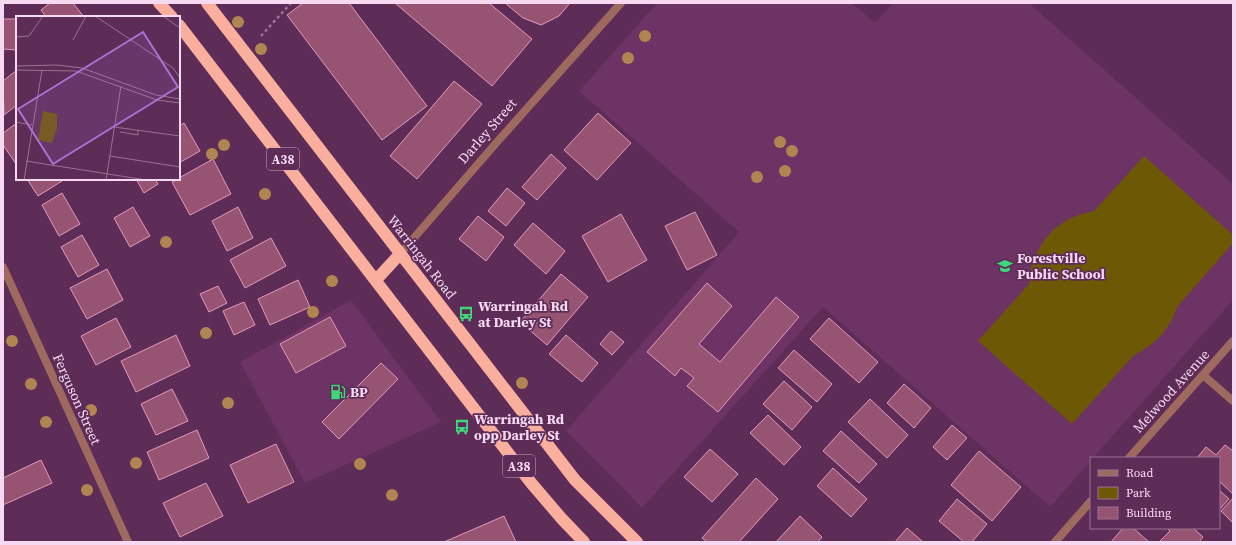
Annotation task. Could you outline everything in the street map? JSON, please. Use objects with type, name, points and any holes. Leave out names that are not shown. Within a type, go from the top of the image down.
[{"type":"highway","points":[[159,3],[171,16]]},
{"type":"highway","name":"Warringah Road","points":[[207,3],[575,480],[637,542]]},
{"type":"highway","name":"A38","points":[[180,26],[532,484],[562,520],[584,542]]},
{"type":"highway","name":"Darley Street","points":[[376,280],[400,254]]},
{"type":"street","name":"Darley Street","points":[[400,254],[497,142],[621,3]]},
{"type":"street","name":"Ferguson Street","points":[[3,267],[128,542]]},
{"type":"street","name":"Melwood Avenue","points":[[1130,457],[1233,341]]},
{"type":"street","points":[[1203,375],[1233,401]]},
{"type":"street","points":[[1055,542],[1090,502]]},
{"type":"path","points":[[262,36],[291,3]]},
{"type":"shaded area","name":"Forestville Public School","points":[[657,3],[852,3],[875,23],[893,3],[1029,3],[1233,184],[1233,300],[1094,457],[1090,457],[1090,462],[1050,507],[823,307],[642,508],[566,431],[739,232],[579,91]]},
{"type":"shaded area","name":"BP","points":[[351,300],[441,422],[305,483],[240,362]]},
{"type":"green space","points":[[1144,156],[1233,235],[1233,243],[1177,307],[1166,330],[1148,347],[1133,356],[1072,424],[978,341],[1029,284],[1032,263],[1045,239],[1054,229],[1067,220],[1081,214],[1094,211]]},
{"type":"building","points":[[50,3],[73,3],[83,16],[45,16],[41,10]]},
{"type":"building","points":[[303,3],[349,3],[427,106],[382,140],[287,15]]},
{"type":"building","points":[[395,3],[489,3],[532,39],[492,86]]},
{"type":"building","points":[[505,3],[570,3],[559,16],[541,25],[523,18]]},
{"type":"building","points":[[3,19],[16,19],[16,50],[3,49]]},
{"type":"building","points":[[16,71],[16,106],[4,115],[3,81]]},
{"type":"building","points":[[454,81],[482,104],[417,179],[390,156]]},
{"type":"building","points":[[598,113],[631,143],[597,180],[564,150]]},
{"type":"building","points":[[184,123],[200,151],[180,162],[180,125]]},
{"type":"building","points":[[16,124],[16,164],[3,145],[3,133]]},
{"type":"building","points":[[551,154],[566,168],[537,200],[522,187]]},
{"type":"building","points":[[213,159],[231,194],[190,215],[172,182],[180,180],[180,177]]},
{"type":"building","points":[[28,180],[62,181],[38,196]]},
{"type":"building","points":[[137,180],[156,180],[158,184],[144,193]]},
{"type":"building","points":[[507,188],[525,203],[506,226],[488,211]]},
{"type":"building","points":[[62,193],[80,224],[59,236],[42,205]]},
{"type":"building","points":[[133,207],[150,236],[130,247],[114,218]]},
{"type":"building","points":[[238,207],[253,238],[227,251],[212,221]]},
{"type":"building","points":[[695,212],[717,255],[687,270],[665,226]]},
{"type":"building","points":[[621,214],[647,260],[608,282],[582,236]]},
{"type":"building","points":[[478,216],[504,237],[486,261],[459,239]]},
{"type":"building","points":[[533,223],[565,251],[546,274],[514,245]]},
{"type":"building","points":[[82,235],[99,265],[78,277],[61,247]]},
{"type":"building","points":[[271,238],[286,266],[245,288],[230,260]]},
{"type":"building","points":[[107,269],[123,300],[87,319],[70,288]]},
{"type":"building","points":[[561,274],[588,297],[547,345],[520,322]]},
{"type":"building","points":[[298,280],[310,307],[270,325],[258,299]]},
{"type":"building","points":[[707,283],[732,306],[699,344],[720,362],[776,297],[799,317],[718,412],[687,386],[694,378],[681,368],[675,376],[647,352]]},
{"type":"building","points":[[218,286],[227,303],[209,312],[200,294]]},
{"type":"building","points":[[244,302],[255,325],[234,335],[223,311]]},
{"type":"building","points":[[330,317],[346,346],[296,373],[280,344]]},
{"type":"building","points":[[116,318],[131,347],[96,365],[81,336]]},
{"type":"building","points":[[829,318],[878,362],[859,383],[810,339]]},
{"type":"building","points":[[611,331],[624,342],[612,355],[600,344]]},
{"type":"building","points":[[176,335],[190,366],[136,392],[121,361]]},
{"type":"building","points":[[566,335],[598,363],[582,382],[549,354]]},
{"type":"building","points":[[794,350],[832,384],[817,402],[778,368]]},
{"type":"building","points":[[381,363],[398,379],[339,439],[322,422]]},
{"type":"building","points":[[784,381],[812,407],[792,430],[763,404]]},
{"type":"building","points":[[904,384],[931,408],[914,428],[887,403]]},
{"type":"building","points":[[172,389],[188,421],[156,435],[141,404]]},
{"type":"building","points":[[870,399],[908,435],[887,458],[848,422]]},
{"type":"building","points":[[768,415],[801,447],[784,465],[750,433]]},
{"type":"building","points":[[952,425],[967,438],[947,460],[933,447]]},
{"type":"building","points":[[197,430],[209,458],[159,480],[147,452]]},
{"type":"building","points":[[841,431],[877,464],[859,483],[823,451]]},
{"type":"building","points":[[276,444],[294,482],[248,503],[230,465]]},
{"type":"building","points":[[1225,445],[1233,451],[1233,494],[1220,482],[1220,457],[1198,457],[1206,447],[1216,455]]},
{"type":"building","points":[[710,449],[738,474],[712,502],[684,477]]},
{"type":"building","points":[[979,451],[1021,487],[992,521],[951,485]]},
{"type":"building","points":[[41,460],[52,483],[3,505],[3,478]]},
{"type":"building","points":[[833,468],[867,499],[851,517],[817,486]]},
{"type":"building","points":[[756,478],[778,499],[739,542],[707,542],[702,538]]},
{"type":"building","points":[[206,483],[223,516],[180,537],[163,503]]},
{"type":"building","points":[[1220,491],[1229,499],[1220,509]]},
{"type":"building","points":[[1233,498],[1233,523],[1221,511]]},
{"type":"building","points":[[957,499],[987,524],[972,542],[964,542],[939,521]]},
{"type":"building","points":[[504,516],[516,542],[444,542]]},
{"type":"building","points":[[800,516],[822,537],[818,542],[776,542]]},
{"type":"building","points":[[907,528],[923,542],[895,542]]},
{"type":"building","points":[[1122,529],[1134,529],[1149,542],[1111,542]]},
{"type":"building","points":[[1168,529],[1194,529],[1203,537],[1199,542],[1159,542],[1170,531]]},
{"type":"place","name":"Forestville Public School","points":[[1005,266]]},
{"type":"place","name":"Warringah Rd at Darley St","points":[[466,314]]},
{"type":"place","name":"BP","points":[[338,392]]},
{"type":"place","name":"Warringah Rd opp Darley St","points":[[462,427]]}]
